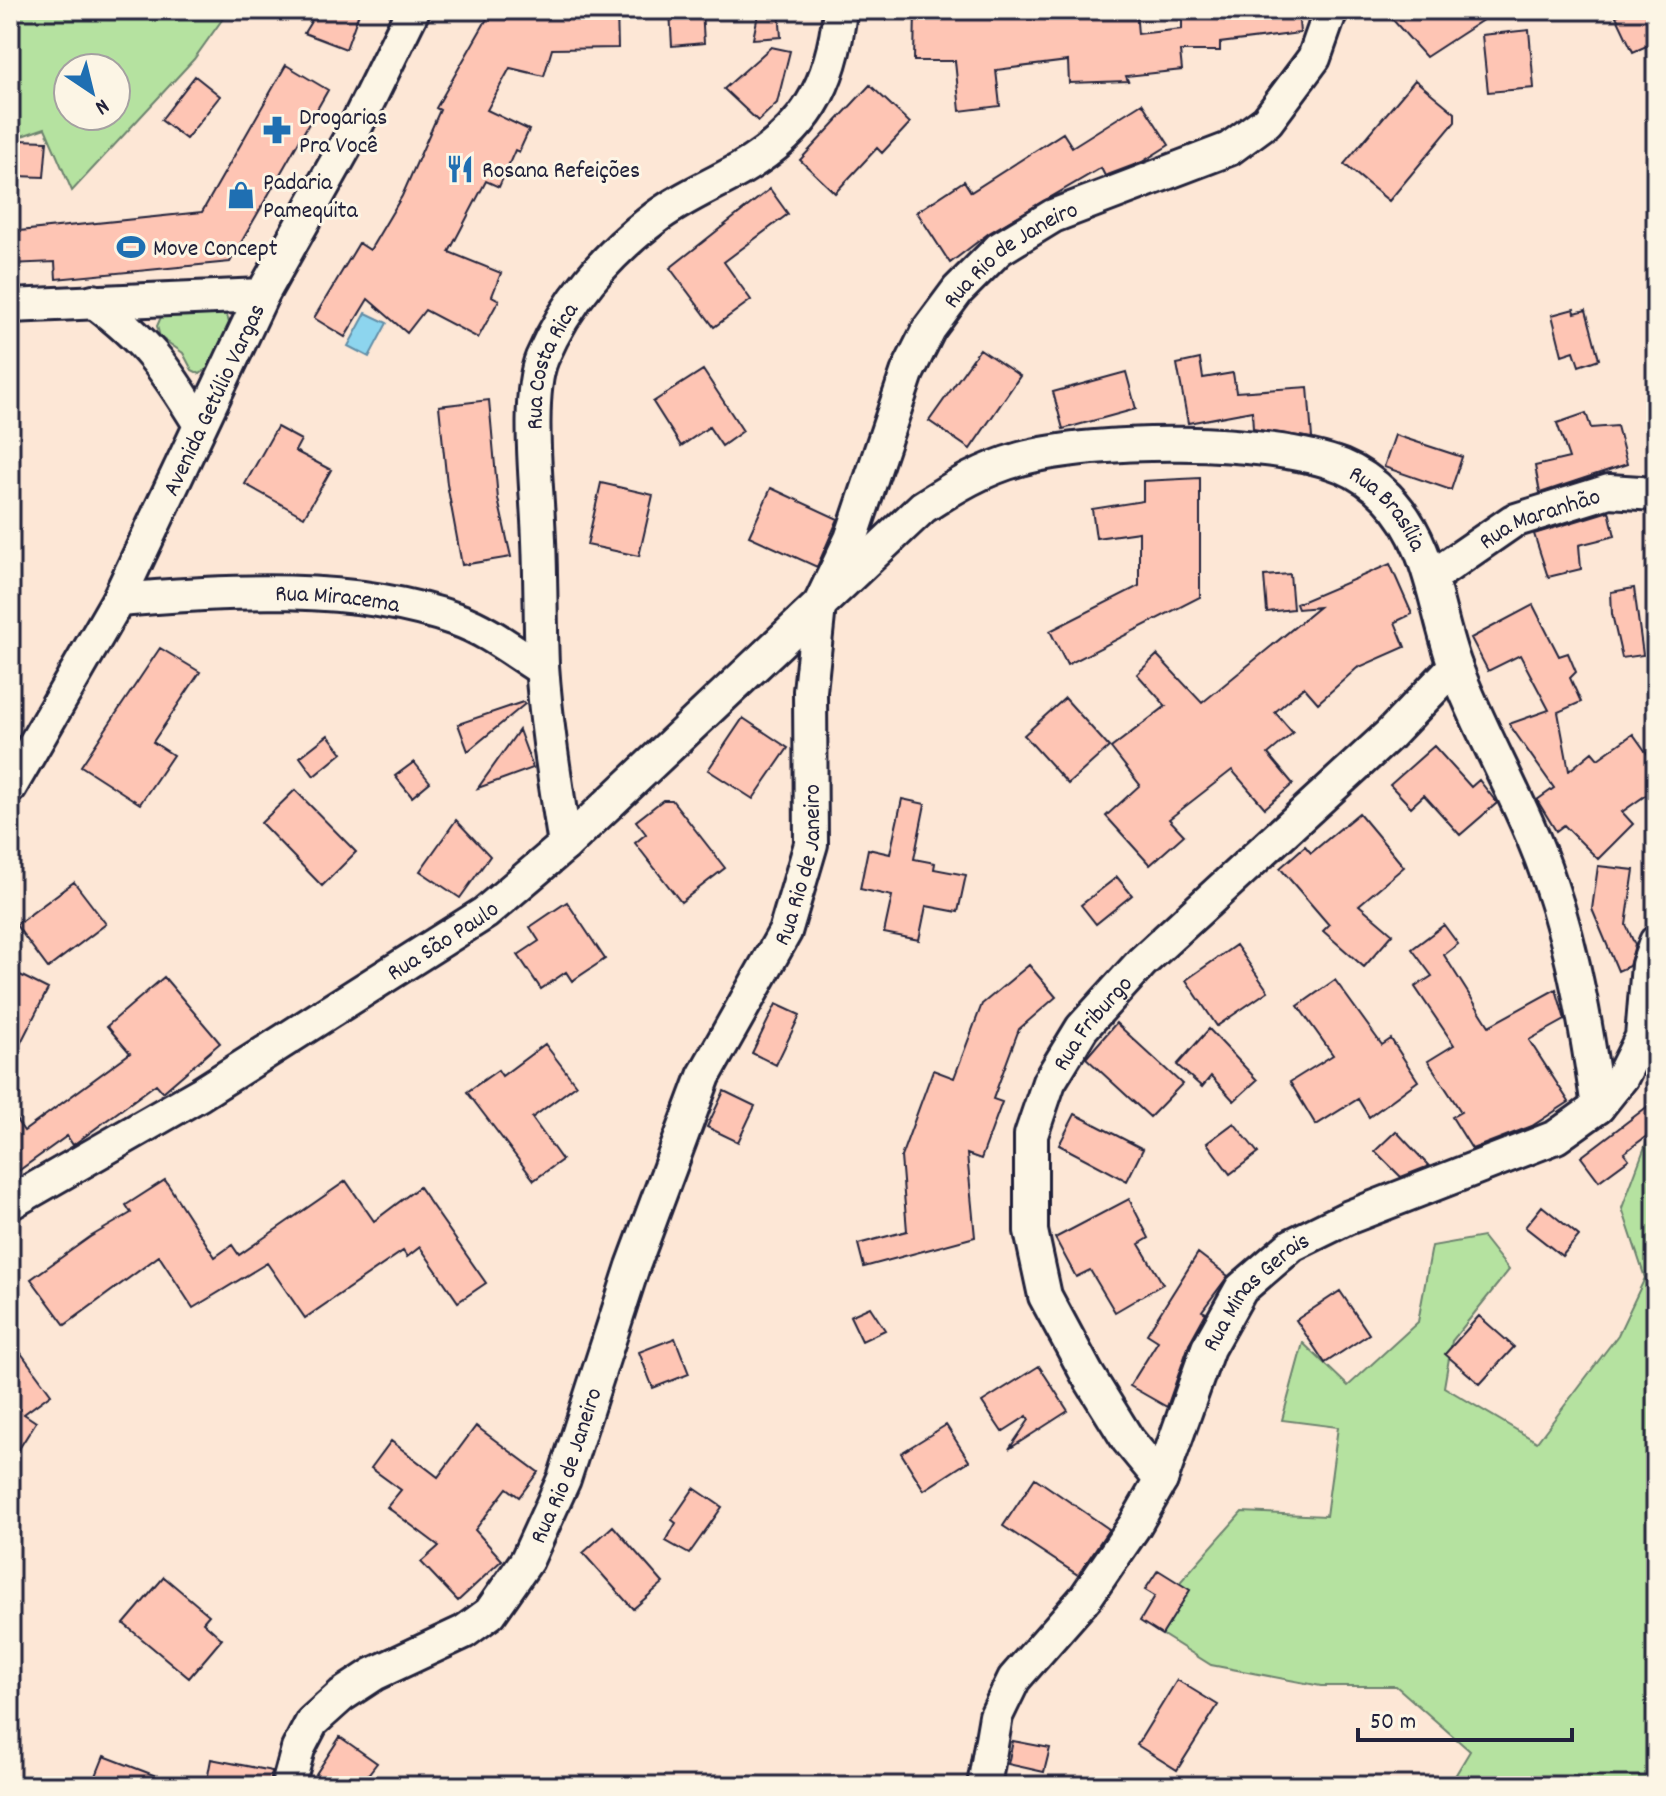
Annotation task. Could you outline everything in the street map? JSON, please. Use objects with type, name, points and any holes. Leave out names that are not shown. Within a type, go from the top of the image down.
[{"type":"street","name":"Avenida Getúlio Vargas","points":[[10,787],[118,600],[262,295],[350,138],[413,10]]},
{"type":"street","name":"Rua Costa Rica","points":[[565,845],[542,669],[535,460],[540,362],[570,305],[622,246],[688,196],[767,152],[811,109],[836,52],[840,10]]},
{"type":"street","name":"Rua Rio de Janeiro","points":[[288,1786],[298,1749],[312,1722],[374,1674],[464,1632],[490,1613],[511,1587],[564,1479],[633,1266],[704,1076],[785,932],[811,844],[810,691],[819,606],[851,539],[907,373],[929,329],[958,290],[999,249],[1053,216],[1229,149],[1267,121],[1314,58],[1331,10]]},
{"type":"street","points":[[10,306],[262,295]]},
{"type":"street","points":[[93,301],[128,327],[161,361],[199,423]]},
{"type":"street","name":"Rua Brasília","points":[[819,606],[923,507],[971,476],[1032,457],[1067,450],[1115,447],[1254,450],[1343,466],[1374,484],[1398,509],[1432,577],[1455,666],[1550,881],[1571,953],[1598,1107]]},
{"type":"street","name":"Rua Maranhão","points":[[1432,577],[1513,521],[1609,491],[1656,494]]},
{"type":"street","name":"Rua Miracema","points":[[118,600],[228,592],[334,596],[405,604],[461,621],[542,669]]},
{"type":"street","name":"Rua São Paulo","points":[[10,1203],[200,1094],[485,913],[565,845],[819,606]]},
{"type":"street","name":"Rua Friburgo","points":[[1161,1480],[1128,1440],[1045,1296],[1031,1231],[1031,1135],[1049,1082],[1082,1028],[1142,962],[1389,735],[1455,666]]},
{"type":"street","name":"Rua Minas Gerais","points":[[984,1786],[996,1716],[1014,1679],[1086,1597],[1135,1525],[1161,1480],[1208,1348],[1241,1289],[1282,1254],[1347,1218],[1556,1137],[1598,1107],[1622,1077],[1642,1037],[1648,965],[1656,942]]},
{"type":"green space","points":[[10,10],[229,10],[194,59],[132,126],[132,52],[52,52],[52,132],[127,132],[72,191],[45,128],[10,140]]},
{"type":"green space","points":[[216,309],[227,316],[230,326],[208,368],[200,374],[192,370],[183,353],[160,337],[157,326],[161,317],[172,311]]},
{"type":"green space","points":[[1656,1117],[1656,1786],[1449,1786],[1470,1751],[1396,1686],[1321,1686],[1211,1665],[1144,1623],[1242,1512],[1326,1516],[1338,1427],[1282,1420],[1303,1343],[1348,1386],[1418,1322],[1432,1246],[1483,1237],[1509,1270],[1452,1341],[1444,1387],[1537,1442],[1618,1335],[1645,1278],[1622,1208]]},
{"type":"water","points":[[366,313],[387,323],[369,357],[348,346]]},
{"type":"building","points":[[318,10],[360,10],[346,49],[304,33]]},
{"type":"building","points":[[492,10],[617,10],[618,48],[552,49],[544,76],[510,68],[487,110],[529,130],[519,152],[515,150],[499,187],[486,181],[449,252],[501,273],[492,296],[499,300],[478,338],[425,310],[407,333],[368,299],[345,337],[314,318],[359,243],[370,250],[402,196],[440,110],[436,108]]},
{"type":"building","points":[[670,10],[702,10],[704,43],[672,46]]},
{"type":"building","points":[[759,10],[779,10],[781,37],[753,39]]},
{"type":"building","points":[[915,10],[1136,10],[1138,34],[1182,29],[1182,10],[1298,10],[1300,33],[1220,43],[1220,51],[1180,51],[1182,70],[1126,76],[1128,81],[1069,83],[1068,61],[996,70],[1000,106],[960,111],[955,61],[914,61]]},
{"type":"building","points":[[1384,10],[1498,10],[1426,57]]},
{"type":"building","points":[[1628,10],[1656,10],[1656,42],[1633,52],[1616,16]]},
{"type":"building","points":[[1529,30],[1534,88],[1488,92],[1482,35]]},
{"type":"building","points":[[771,47],[790,51],[777,103],[758,121],[724,89]]},
{"type":"building","points":[[286,65],[328,90],[230,262],[56,279],[55,262],[10,264],[10,232],[202,212]]},
{"type":"building","points":[[195,76],[220,96],[186,139],[161,120]]},
{"type":"building","points":[[1415,80],[1455,113],[1455,122],[1389,201],[1344,164]]},
{"type":"building","points":[[870,85],[910,123],[882,153],[877,148],[835,193],[800,160]]},
{"type":"building","points":[[1142,103],[1169,145],[1142,162],[1105,176],[1101,168],[989,233],[950,263],[917,212],[964,181],[971,192],[1063,133],[1072,147]]},
{"type":"building","points":[[17,140],[47,141],[44,177],[17,176]]},
{"type":"building","points":[[770,189],[788,214],[724,262],[751,300],[714,327],[670,268]]},
{"type":"building","points":[[1574,309],[1575,313],[1586,310],[1599,359],[1579,366],[1574,351],[1562,355],[1552,315]]},
{"type":"building","points":[[980,349],[1020,376],[970,449],[929,421]]},
{"type":"building","points":[[1200,359],[1203,378],[1233,373],[1236,392],[1308,387],[1312,438],[1253,429],[1252,411],[1188,423],[1177,364]]},
{"type":"building","points":[[703,370],[743,431],[722,446],[709,427],[681,446],[653,402]]},
{"type":"building","points":[[1126,372],[1136,409],[1063,429],[1053,392]]},
{"type":"building","points":[[489,400],[498,499],[511,557],[462,565],[447,484],[439,406]]},
{"type":"building","points":[[1586,413],[1591,428],[1617,426],[1627,464],[1540,493],[1535,466],[1569,458],[1557,423]]},
{"type":"building","points":[[277,427],[301,440],[295,451],[331,470],[304,517],[245,484]]},
{"type":"building","points":[[1395,435],[1462,457],[1451,490],[1384,467]]},
{"type":"building","points":[[1200,478],[1200,597],[1067,665],[1050,631],[1139,586],[1139,532],[1096,538],[1092,509],[1143,501],[1143,481]]},
{"type":"building","points":[[601,483],[653,495],[639,556],[587,545]]},
{"type":"building","points":[[771,488],[838,519],[817,567],[749,536]]},
{"type":"building","points":[[1609,511],[1615,536],[1579,545],[1581,569],[1548,577],[1534,534]]},
{"type":"building","points":[[1390,564],[1412,614],[1395,622],[1405,647],[1357,668],[1318,703],[1304,687],[1275,712],[1293,733],[1268,754],[1293,784],[1265,808],[1232,770],[1169,819],[1184,835],[1150,865],[1106,816],[1140,785],[1111,748],[1166,706],[1137,674],[1157,655],[1202,703],[1319,607],[1298,609],[1296,604]]},
{"type":"building","points":[[1290,574],[1293,609],[1267,612],[1264,576]]},
{"type":"building","points":[[1634,588],[1643,655],[1622,658],[1612,614],[1611,592]]},
{"type":"building","points":[[1533,605],[1559,656],[1568,653],[1576,672],[1570,678],[1581,702],[1558,712],[1569,771],[1592,752],[1598,759],[1633,734],[1656,766],[1656,788],[1622,812],[1633,824],[1598,859],[1564,825],[1556,831],[1537,800],[1554,788],[1509,724],[1549,710],[1520,655],[1488,671],[1471,638]]},
{"type":"building","points":[[160,648],[200,672],[153,742],[173,755],[140,804],[81,766]]},
{"type":"building","points":[[1065,698],[1109,747],[1068,784],[1024,735]]},
{"type":"building","points":[[523,702],[525,704],[468,751],[458,724]]},
{"type":"building","points":[[743,718],[788,748],[753,799],[708,770]]},
{"type":"building","points":[[519,730],[533,768],[478,788]]},
{"type":"building","points":[[328,735],[342,753],[314,776],[300,757]]},
{"type":"building","points":[[1434,746],[1471,787],[1479,780],[1497,803],[1460,835],[1424,795],[1411,807],[1390,785]]},
{"type":"building","points":[[414,762],[430,782],[412,797],[395,776]]},
{"type":"building","points":[[295,790],[356,852],[322,886],[261,823]]},
{"type":"building","points":[[902,799],[925,804],[914,859],[935,863],[934,869],[966,875],[958,912],[926,906],[919,940],[884,933],[892,896],[860,889],[868,849],[890,854]]},
{"type":"building","points":[[663,800],[672,800],[725,868],[681,902],[635,843],[646,834],[636,821]]},
{"type":"building","points":[[1359,813],[1404,867],[1359,905],[1393,934],[1364,967],[1323,931],[1329,925],[1280,868],[1305,846],[1311,853]]},
{"type":"building","points":[[456,820],[490,856],[460,898],[420,871]]},
{"type":"building","points":[[1598,866],[1634,870],[1626,925],[1635,945],[1629,966],[1618,971],[1592,909]]},
{"type":"building","points":[[1117,877],[1132,895],[1096,924],[1081,905]]},
{"type":"building","points":[[74,882],[106,924],[48,968],[16,925]]},
{"type":"building","points":[[567,902],[605,959],[572,981],[566,972],[541,989],[518,955],[539,941],[530,927]]},
{"type":"building","points":[[1444,925],[1458,944],[1444,955],[1489,1026],[1556,989],[1565,1020],[1529,1040],[1569,1102],[1532,1126],[1472,1149],[1452,1117],[1461,1112],[1428,1061],[1454,1045],[1415,987],[1432,976],[1412,949]]},
{"type":"building","points":[[1236,945],[1268,991],[1217,1026],[1186,980]]},
{"type":"building","points":[[1029,965],[1056,997],[1019,1029],[993,1099],[1002,1102],[981,1159],[967,1154],[975,1237],[864,1267],[858,1244],[907,1231],[901,1157],[933,1070],[954,1078],[982,1004]]},
{"type":"building","points":[[10,970],[48,989],[10,1064]]},
{"type":"building","points":[[164,977],[220,1043],[163,1092],[156,1084],[73,1145],[67,1136],[10,1177],[10,1111],[24,1131],[130,1053],[107,1026]]},
{"type":"building","points":[[1335,980],[1382,1045],[1391,1039],[1418,1081],[1369,1117],[1358,1099],[1316,1125],[1290,1082],[1333,1055],[1298,1006]]},
{"type":"building","points":[[776,1004],[800,1015],[776,1065],[752,1053]]},
{"type":"building","points":[[1116,1023],[1182,1084],[1150,1117],[1086,1058]]},
{"type":"building","points":[[1209,1029],[1257,1080],[1234,1101],[1211,1076],[1202,1087],[1177,1065]]},
{"type":"building","points":[[545,1044],[576,1085],[532,1118],[562,1160],[534,1180],[467,1092],[498,1070],[502,1076]]},
{"type":"building","points":[[724,1091],[755,1106],[738,1142],[707,1127]]},
{"type":"building","points":[[1656,1100],[1656,1129],[1624,1153],[1629,1159],[1599,1181],[1581,1157]]},
{"type":"building","points":[[1075,1114],[1143,1149],[1127,1181],[1059,1145]]},
{"type":"building","points":[[1234,1123],[1258,1153],[1230,1174],[1207,1143]]},
{"type":"building","points":[[1396,1131],[1429,1166],[1401,1177],[1375,1151]]},
{"type":"building","points":[[165,1180],[215,1257],[232,1245],[239,1255],[346,1181],[374,1221],[419,1187],[486,1283],[458,1302],[420,1247],[407,1257],[403,1251],[305,1318],[267,1263],[193,1308],[159,1256],[65,1325],[31,1279],[90,1237],[131,1213],[126,1205]]},
{"type":"building","points":[[1129,1199],[1149,1238],[1139,1244],[1163,1284],[1115,1312],[1090,1270],[1076,1277],[1055,1238]]},
{"type":"building","points":[[1542,1206],[1579,1236],[1562,1256],[1525,1227]]},
{"type":"building","points":[[1198,1253],[1228,1276],[1202,1311],[1206,1313],[1190,1342],[1167,1407],[1130,1386],[1158,1341],[1147,1334]]},
{"type":"building","points":[[1340,1291],[1369,1334],[1325,1363],[1296,1320]]},
{"type":"building","points":[[870,1307],[885,1330],[862,1341],[850,1316]]},
{"type":"building","points":[[1479,1316],[1514,1347],[1480,1384],[1445,1354]]},
{"type":"building","points":[[10,1338],[51,1394],[24,1414],[36,1422],[10,1463]]},
{"type":"building","points":[[675,1338],[689,1374],[653,1388],[639,1352]]},
{"type":"building","points":[[1039,1366],[1068,1411],[1009,1449],[1029,1420],[1027,1416],[1002,1432],[982,1402]]},
{"type":"building","points":[[946,1425],[969,1461],[924,1490],[901,1453]]},
{"type":"building","points":[[476,1426],[538,1472],[519,1497],[507,1488],[475,1530],[502,1560],[458,1601],[421,1562],[439,1546],[387,1507],[401,1490],[371,1468],[391,1441],[438,1477]]},
{"type":"building","points":[[1035,1478],[1109,1529],[1078,1575],[1003,1526]]},
{"type":"building","points":[[694,1488],[722,1507],[689,1554],[666,1541],[676,1523],[672,1520]]},
{"type":"building","points":[[613,1526],[663,1583],[633,1609],[583,1553]]},
{"type":"building","points":[[1158,1570],[1190,1590],[1162,1635],[1140,1621],[1155,1596],[1145,1590]]},
{"type":"building","points":[[164,1577],[209,1615],[203,1622],[222,1639],[189,1678],[124,1624]]},
{"type":"building","points":[[1177,1680],[1218,1705],[1177,1770],[1137,1745]]},
{"type":"building","points":[[340,1737],[377,1763],[359,1786],[329,1786],[314,1777]]},
{"type":"building","points":[[1013,1741],[1050,1748],[1044,1772],[1008,1764]]},
{"type":"building","points":[[104,1756],[177,1784],[177,1786],[92,1786]]},
{"type":"building","points":[[211,1759],[272,1771],[270,1786],[206,1786]]},
{"type":"place","name":"Drogarias Pra Você","points":[[277,130]]},
{"type":"place","name":"Rosana Refeições","points":[[460,169]]},
{"type":"place","name":"Padaria Pamequita","points":[[241,195]]},
{"type":"place","name":"Move Concept","points":[[131,247]]}]
